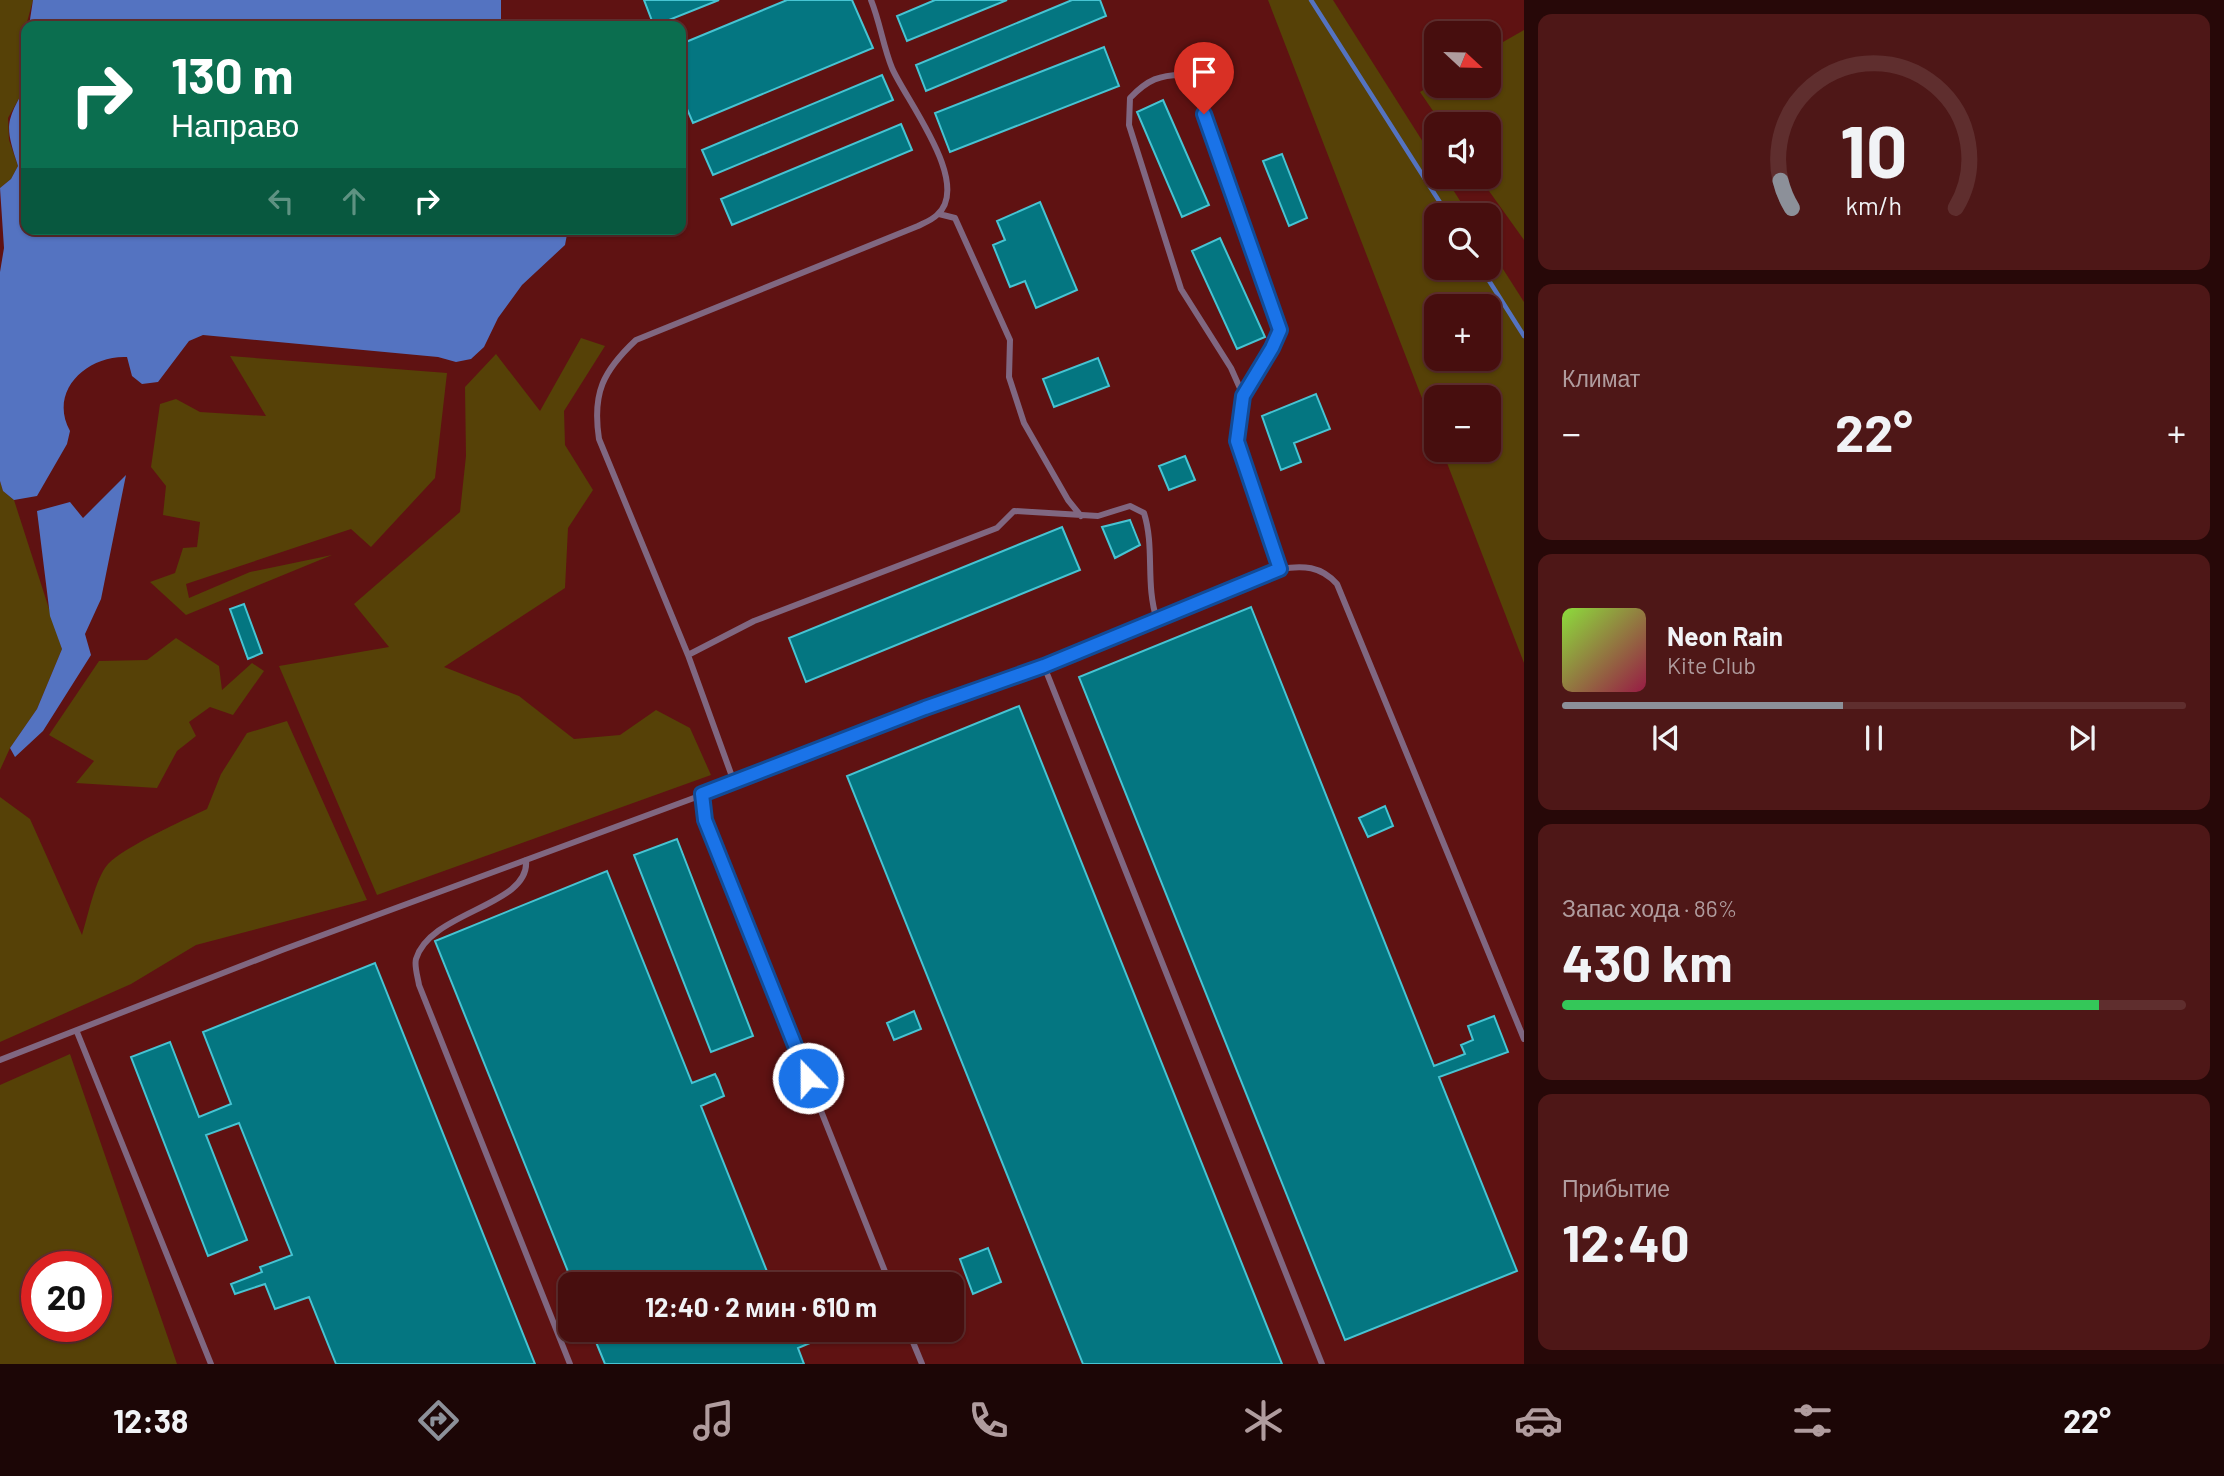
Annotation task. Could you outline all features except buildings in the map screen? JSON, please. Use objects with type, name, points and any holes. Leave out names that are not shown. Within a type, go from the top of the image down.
[{"type":"lane","points":[[734,782],[688,655],[599,439],[595,413],[600,386],[614,360],[636,340],[918,226],[939,214],[948,193],[944,168],[929,132],[891,66],[871,0]]},
{"type":"lane","points":[[1243,396],[1231,368],[1181,289],[1129,125],[1130,98],[1144,84],[1164,74],[1186,75],[1195,90],[1280,330],[1243,396],[1237,441],[1280,569]]},
{"type":"lane","points":[[939,214],[955,218],[983,275],[1010,340],[1009,377],[1024,423],[1068,500],[1081,516]]},
{"type":"lane","points":[[688,655],[754,621],[998,528],[1014,511],[1098,516],[1130,506],[1144,513],[1149,530],[1150,598],[1157,620]]},
{"type":"lane","points":[[0,1060],[282,950],[925,708],[1044,666],[1280,569],[1301,566],[1326,572],[1338,584],[1524,1039]]},
{"type":"lane","points":[[1044,666],[1322,1364]]},
{"type":"lane","points":[[702,794],[705,820],[885,1272]]},
{"type":"lane","points":[[526,859],[527,872],[518,886],[438,930],[424,944],[415,961],[419,985],[570,1364]]},
{"type":"lane","points":[[77,1032],[211,1364]]},
{"type":"lane","points":[[913,1342],[922,1364]]},
{"type":"shaded area","points":[[0,0],[33,0],[27,21],[21,21],[21,95],[8,118],[9,140],[18,166],[11,179],[0,188]]},
{"type":"shaded area","points":[[1268,0],[1333,0],[1424,144],[1424,189],[1453,189],[1461,203],[1424,203],[1424,280],[1501,280],[1501,266],[1524,302],[1524,663],[1447,462],[1501,462],[1501,385],[1424,385],[1424,403]]},
{"type":"shaded area","points":[[1524,30],[1524,240],[1501,208],[1501,203],[1498,203],[1488,189],[1501,189],[1501,112],[1434,112],[1424,98],[1502,98],[1502,43]]},
{"type":"shaded area","points":[[581,338],[605,346],[564,411],[565,445],[593,490],[568,528],[565,588],[444,667],[519,696],[574,739],[620,735],[656,710],[690,728],[711,775],[377,895],[279,666],[389,647],[354,604],[460,512],[466,456],[465,387],[496,354],[540,411]]},
{"type":"shaded area","points":[[230,356],[447,373],[435,478],[371,547],[351,529],[186,584],[189,598],[250,572],[332,555],[186,615],[150,582],[175,573],[183,548],[197,547],[200,522],[163,515],[166,486],[151,467],[160,404],[176,399],[200,412],[266,416]]},
{"type":"shaded area","points":[[0,481],[3,491],[14,500],[62,649],[37,709],[10,748],[0,770]]},
{"type":"shaded area","points":[[176,638],[219,666],[222,690],[252,663],[264,671],[233,715],[210,707],[189,722],[196,736],[177,751],[157,788],[76,783],[94,761],[49,735],[99,661],[147,660]]},
{"type":"shaded area","points":[[287,721],[367,900],[196,945],[131,984],[0,1042],[0,797],[30,819],[82,935],[96,888],[108,864],[140,842],[207,809],[221,774],[247,733]]},
{"type":"shaded area","points":[[70,1054],[177,1364],[0,1364],[0,1085]]},
{"type":"water","points":[[33,0],[501,0],[501,21],[30,21]]},
{"type":"water","points":[[21,95],[21,235],[567,235],[565,245],[522,285],[498,318],[484,347],[471,359],[456,362],[438,357],[203,335],[189,341],[158,382],[142,384],[132,376],[127,357],[98,362],[75,378],[68,389],[64,402],[64,416],[70,431],[67,444],[37,496],[14,500],[3,491],[0,481],[0,272],[4,248],[0,188],[11,179],[18,166],[9,133],[14,108]]},
{"type":"water","points":[[126,475],[101,599],[85,634],[91,655],[43,731],[15,757],[10,748],[37,709],[62,649],[50,616],[37,511],[70,502],[83,518]]},
{"type":"waterway","points":[[1311,0],[1440,203]]},
{"type":"waterway","points":[[1489,280],[1524,336]]},
{"type":"route","points":[[808,1078],[705,820],[702,794],[925,708],[1044,666],[1280,569],[1237,441],[1243,396],[1280,330],[1204,114]]}]
